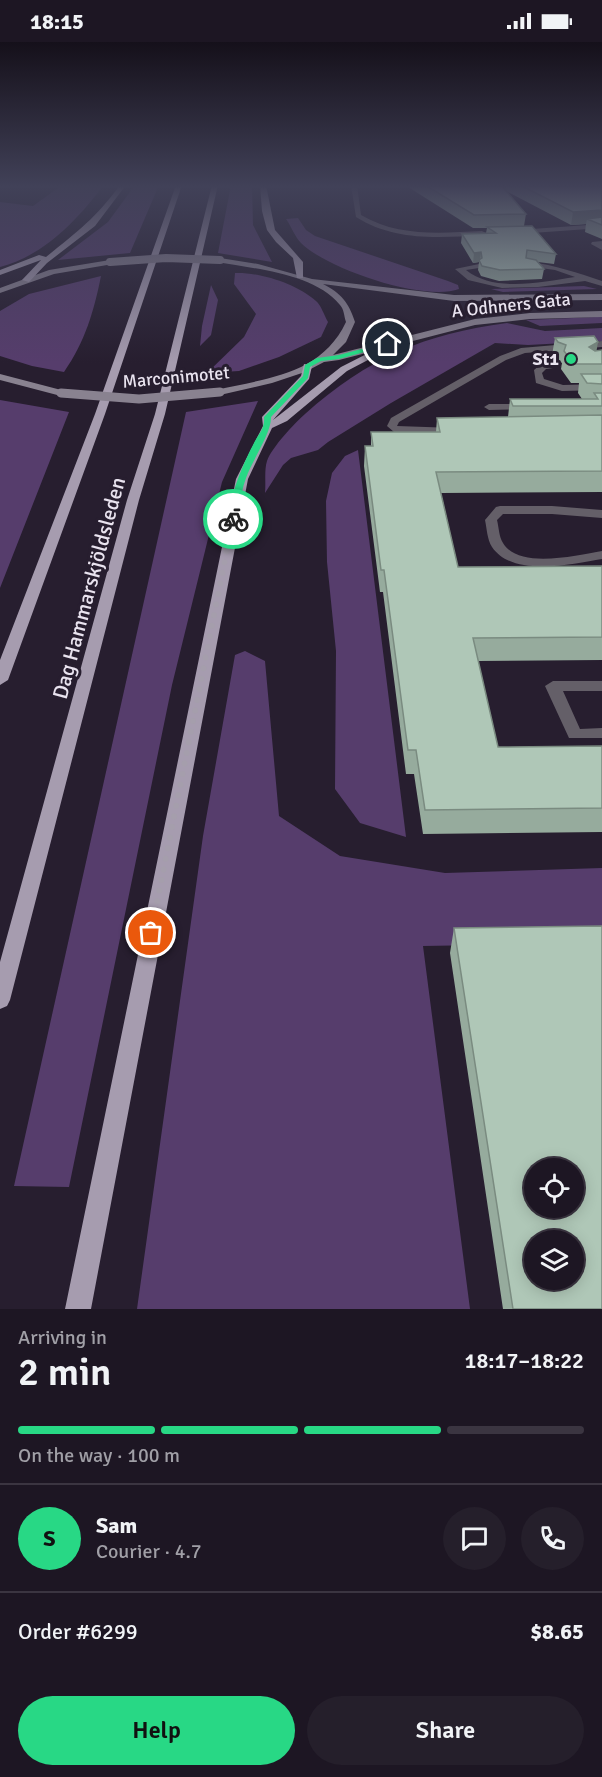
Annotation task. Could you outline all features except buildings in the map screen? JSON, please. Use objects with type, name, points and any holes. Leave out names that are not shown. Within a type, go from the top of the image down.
[{"type":"main road","points":[[26,280],[34,270],[67,244]]},
{"type":"main road","name":"Dag Hammarskjöldsleden","points":[[0,680],[100,414],[159,244]]},
{"type":"main road","name":"Dag Hammarskjöldsleden","points":[[0,1000],[133,500],[160,414],[200,244]]},
{"type":"main road","points":[[282,244],[298,259],[301,265],[300,276]]},
{"type":"main road","points":[[0,273],[57,251]]},
{"type":"main road","points":[[78,1309],[242,479],[268,426],[283,419],[344,369],[400,340]]},
{"type":"main road","points":[[268,426],[267,417],[306,377],[307,366]]},
{"type":"street","name":"Marconimotet","points":[[0,291],[26,280],[66,269],[110,262],[166,258],[220,260],[271,268],[300,276],[336,296],[345,307],[349,318],[348,330],[341,342],[319,360],[269,381],[220,392],[139,399],[61,393],[0,377]]},
{"type":"street","name":"A Odhners Gata","points":[[311,281],[454,298],[602,297]]},
{"type":"street","points":[[0,286],[13,285]]},
{"type":"street","name":"A Odhners Gata","points":[[319,360],[485,320],[602,314]]},
{"type":"lane","points":[[529,264],[556,268],[602,284]]},
{"type":"lane","points":[[536,273],[556,268]]},
{"type":"lane","points":[[478,270],[459,269],[481,282],[504,286],[547,284],[587,278]]},
{"type":"lane","points":[[463,431],[406,432],[394,429],[392,426],[395,420],[503,358],[524,350],[602,344]]},
{"type":"lane","points":[[557,366],[543,366],[537,372],[539,381],[562,388],[602,387]]},
{"type":"lane","points":[[489,406],[546,407]]},
{"type":"lane","points":[[602,514],[552,510],[500,510],[491,520],[498,547],[520,562],[564,561],[602,555]]},
{"type":"lane","points":[[602,686],[553,686],[575,734],[602,733]]},
{"type":"shaded area","points":[[0,244],[46,244],[16,262],[0,267]]},
{"type":"shaded area","points":[[79,244],[134,244],[130,253],[58,260]]},
{"type":"shaded area","points":[[220,244],[263,244],[272,262],[218,253]]},
{"type":"shaded area","points":[[302,244],[339,244],[448,281],[458,285],[459,289],[443,292],[400,287],[353,272],[314,253]]},
{"type":"shaded area","points":[[235,273],[278,280],[308,295],[319,305],[328,322],[321,337],[279,357],[239,371],[207,373],[244,337],[256,314],[234,284]]},
{"type":"shaded area","points":[[101,276],[88,326],[64,372],[32,366],[0,356],[0,311],[29,294]]},
{"type":"shaded area","points":[[211,285],[218,300],[211,335],[200,346],[202,326]]},
{"type":"shaded area","points":[[584,286],[597,289],[503,292],[491,289]]},
{"type":"shaded area","points":[[602,317],[602,323],[540,326],[526,320]]},
{"type":"shaded area","points":[[507,323],[545,331],[602,328],[602,341],[528,345],[495,343],[391,403],[318,450],[291,458],[283,465],[265,493],[266,468],[270,455],[289,430],[328,394],[375,363],[423,342],[449,334]]},
{"type":"shaded area","points":[[0,400],[69,412],[0,588]]},
{"type":"shaded area","points":[[258,401],[222,482],[172,685],[69,1187],[14,1186],[186,412]]},
{"type":"shaded area","points":[[358,450],[406,837],[360,823],[335,789],[336,651],[327,562],[326,501],[332,473],[345,456]]},
{"type":"shaded area","points":[[245,651],[265,661],[279,816],[340,856],[445,873],[602,868],[602,943],[423,946],[470,1309],[137,1309],[203,836],[235,655]]},
{"type":"way so far","points":[[151,933],[233,519]]},
{"type":"place","name":"St1","points":[[571,359]]},
{"type":"route","points":[[233,519],[242,479],[268,426],[267,417],[306,377],[307,366],[319,360],[388,344]]}]
